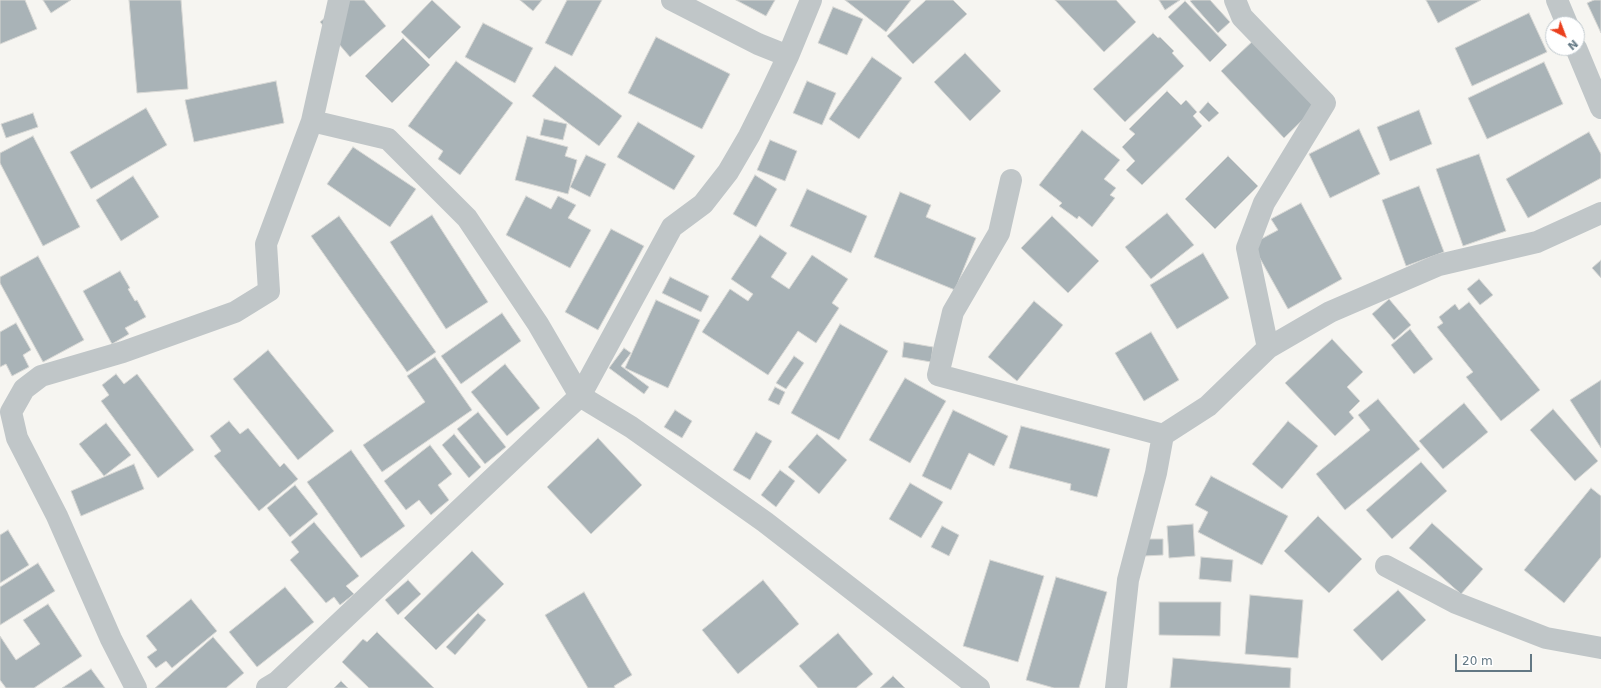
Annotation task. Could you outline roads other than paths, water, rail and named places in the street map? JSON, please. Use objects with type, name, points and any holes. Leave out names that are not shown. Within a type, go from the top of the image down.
[{"type":"street","points":[[136,688],[111,639],[57,516],[5,413],[24,389],[41,376],[124,352],[236,312],[269,291],[266,244],[312,121],[340,0]]},
{"type":"street","points":[[672,0],[758,44],[788,56]]},
{"type":"street","points":[[267,688],[277,682],[580,396],[672,227],[702,204],[728,172],[749,136],[788,56],[811,0]]},
{"type":"street","points":[[1235,0],[1242,17],[1325,102],[1264,203],[1247,248],[1268,348]]},
{"type":"street","points":[[1557,0],[1564,16]]},
{"type":"street","points":[[1579,56],[1601,108]]},
{"type":"street","points":[[312,121],[388,139],[467,218],[538,324],[580,396],[631,428],[765,522],[979,688]]},
{"type":"street","points":[[1011,180],[999,234],[954,312],[938,375],[1162,435],[1208,406],[1268,348],[1330,312],[1439,264],[1537,242],[1601,213]]},
{"type":"street","points":[[1116,688],[1128,580],[1156,473],[1162,435]]},
{"type":"street","points":[[1386,566],[1456,603],[1546,638],[1601,648]]}]
